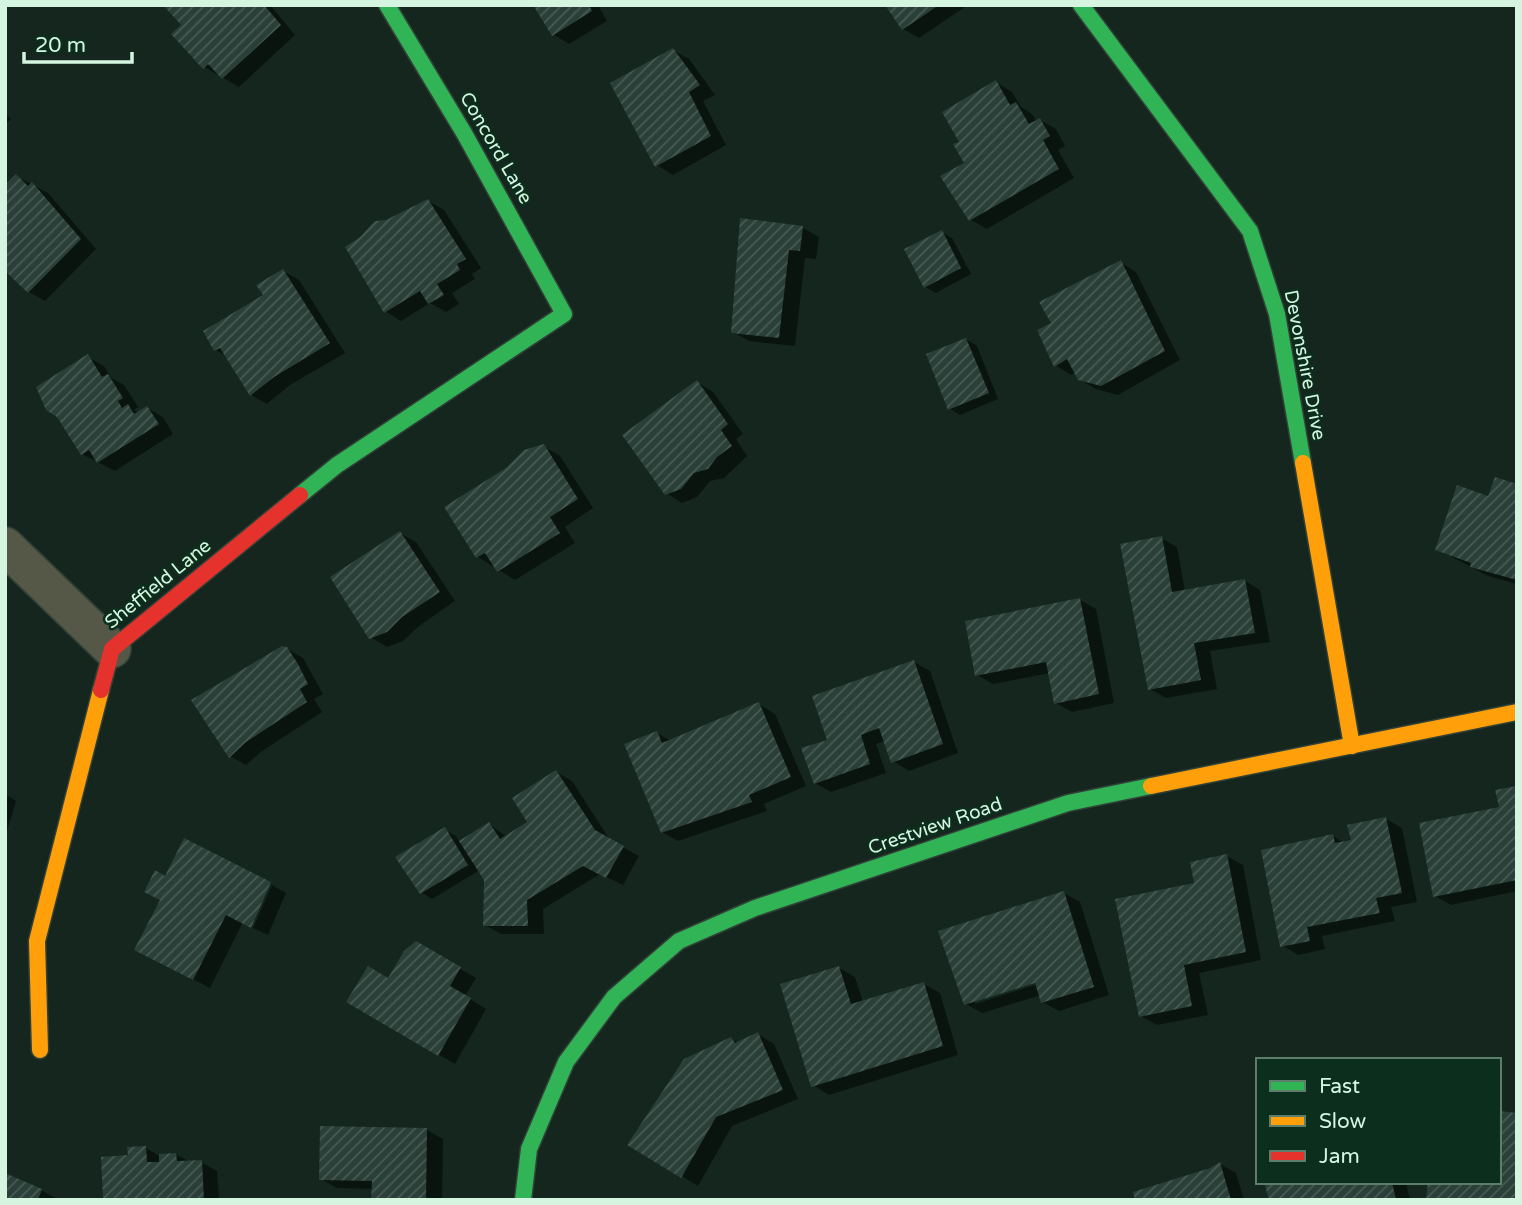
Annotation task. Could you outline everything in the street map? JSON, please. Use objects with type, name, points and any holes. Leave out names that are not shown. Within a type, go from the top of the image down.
[{"type":"street","name":"Concord Lane","points":[[387,5],[464,133],[564,314]]},
{"type":"street","name":"Devonshire Drive","points":[[1081,5],[1250,231],[1277,314],[1352,746]]},
{"type":"street","name":"Sheffield Lane","points":[[40,1050],[37,941],[112,649],[337,465],[564,314]]},
{"type":"street","points":[[5,546],[112,649]]},
{"type":"street","name":"Crestview Road","points":[[523,1200],[529,1149],[566,1062],[614,997],[679,941],[755,908],[1069,803],[1517,712]]},
{"type":"building","points":[[163,5],[264,5],[281,25],[222,79],[208,64],[203,69],[171,34],[181,25]]},
{"type":"building","points":[[533,5],[589,5],[592,11],[552,36]]},
{"type":"building","points":[[885,5],[939,5],[902,30]]},
{"type":"building","points":[[673,48],[700,85],[689,92],[711,136],[655,167],[610,83]]},
{"type":"building","points":[[996,80],[1010,105],[1016,102],[1029,124],[1040,118],[1050,136],[1043,140],[1059,169],[969,221],[940,176],[964,163],[953,144],[959,142],[942,112]]},
{"type":"building","points":[[16,174],[28,186],[32,182],[81,239],[28,293],[5,271],[5,185]]},
{"type":"building","points":[[428,199],[466,259],[457,264],[460,270],[437,284],[444,295],[428,304],[420,291],[384,313],[345,247],[360,237],[375,221],[386,220]]},
{"type":"building","points":[[740,218],[803,226],[800,251],[789,250],[779,338],[731,333]]},
{"type":"building","points":[[942,230],[961,268],[924,288],[904,249]]},
{"type":"building","points":[[1121,260],[1165,351],[1101,386],[1078,380],[1067,359],[1054,367],[1037,330],[1051,323],[1039,302]]},
{"type":"building","points":[[283,269],[330,343],[274,377],[250,396],[220,348],[214,351],[203,331],[263,295],[256,285]]},
{"type":"building","points":[[966,338],[989,393],[948,410],[926,354]]},
{"type":"building","points":[[88,354],[102,377],[108,374],[123,398],[118,401],[122,408],[128,404],[134,414],[147,406],[159,424],[97,463],[89,450],[81,455],[57,417],[46,410],[36,387]]},
{"type":"building","points":[[697,380],[728,424],[721,430],[732,446],[717,457],[708,469],[694,473],[681,489],[665,495],[622,435]]},
{"type":"building","points":[[544,444],[578,499],[550,517],[560,533],[497,572],[485,553],[476,558],[444,507],[506,468],[524,450]]},
{"type":"building","points":[[1495,477],[1517,484],[1517,580],[1470,567],[1471,563],[1435,550],[1457,485],[1488,496]]},
{"type":"building","points":[[400,531],[440,592],[402,617],[387,632],[369,639],[330,577]]},
{"type":"building","points":[[1162,536],[1172,592],[1245,579],[1255,633],[1194,643],[1201,680],[1148,690],[1120,544]]},
{"type":"building","points":[[1080,598],[1099,694],[1054,704],[1046,662],[975,676],[965,621]]},
{"type":"building","points":[[282,646],[287,647],[308,684],[300,689],[307,702],[246,742],[229,758],[191,700]]},
{"type":"building","points":[[914,660],[943,744],[891,763],[879,728],[861,735],[870,764],[814,784],[801,748],[827,740],[812,696]]},
{"type":"building","points":[[759,702],[791,777],[749,795],[752,802],[661,833],[624,744],[657,731],[662,743]]},
{"type":"building","points":[[556,770],[595,830],[624,846],[606,878],[583,866],[527,900],[528,926],[483,926],[484,880],[459,841],[489,822],[500,839],[527,822],[512,798]]},
{"type":"building","points":[[1517,786],[1517,880],[1433,897],[1419,823],[1499,807],[1495,790]]},
{"type":"building","points":[[1386,817],[1402,893],[1376,898],[1380,913],[1307,927],[1310,941],[1280,947],[1261,850],[1333,834],[1335,843],[1351,840],[1347,825]]},
{"type":"building","points":[[445,827],[468,865],[420,894],[395,857]]},
{"type":"building","points":[[184,838],[271,882],[251,928],[226,915],[193,980],[134,950],[160,900],[144,892],[155,870],[165,876]]},
{"type":"building","points":[[1227,854],[1246,952],[1184,965],[1192,1006],[1139,1017],[1115,899],[1194,883],[1190,862]]},
{"type":"building","points":[[1064,891],[1094,987],[1041,1003],[1035,983],[964,1005],[938,931]]},
{"type":"building","points":[[416,941],[461,967],[450,986],[471,998],[438,1056],[346,1002],[368,966],[388,978],[404,951]]},
{"type":"building","points":[[839,966],[851,1004],[924,982],[943,1046],[811,1087],[780,984]]},
{"type":"building","points":[[758,1032],[783,1090],[716,1117],[681,1178],[627,1145],[684,1059],[731,1037],[735,1043]]},
{"type":"building","points":[[1501,1111],[1517,1113],[1517,1200],[1426,1200],[1428,1184],[1501,1184]]},
{"type":"building","points":[[320,1126],[427,1128],[426,1200],[371,1200],[372,1181],[319,1180]]},
{"type":"building","points":[[146,1146],[147,1162],[159,1162],[159,1154],[176,1153],[177,1161],[202,1160],[204,1200],[103,1200],[101,1157],[128,1155],[127,1147]]},
{"type":"building","points":[[1220,1162],[1231,1200],[1135,1200],[1133,1192],[1210,1168]]},
{"type":"building","points":[[5,1173],[42,1189],[38,1200],[5,1200]]},
{"type":"building","points":[[1265,1184],[1392,1184],[1396,1200],[1269,1200]]},
{"type":"traffic: fast","points":[[300,495],[337,465],[564,314],[464,133],[387,5]]},
{"type":"traffic: fast","points":[[1081,5],[1250,231],[1277,314],[1303,463]]},
{"type":"traffic: fast","points":[[523,1200],[529,1149],[566,1062],[614,997],[679,941],[755,908],[1068,803],[1151,786]]},
{"type":"traffic: slow","points":[[1303,463],[1352,746]]},
{"type":"traffic: slow","points":[[40,1050],[37,941],[101,690]]},
{"type":"traffic: slow","points":[[1151,786],[1517,712]]},
{"type":"traffic: jam","points":[[101,690],[112,649],[300,495]]}]
